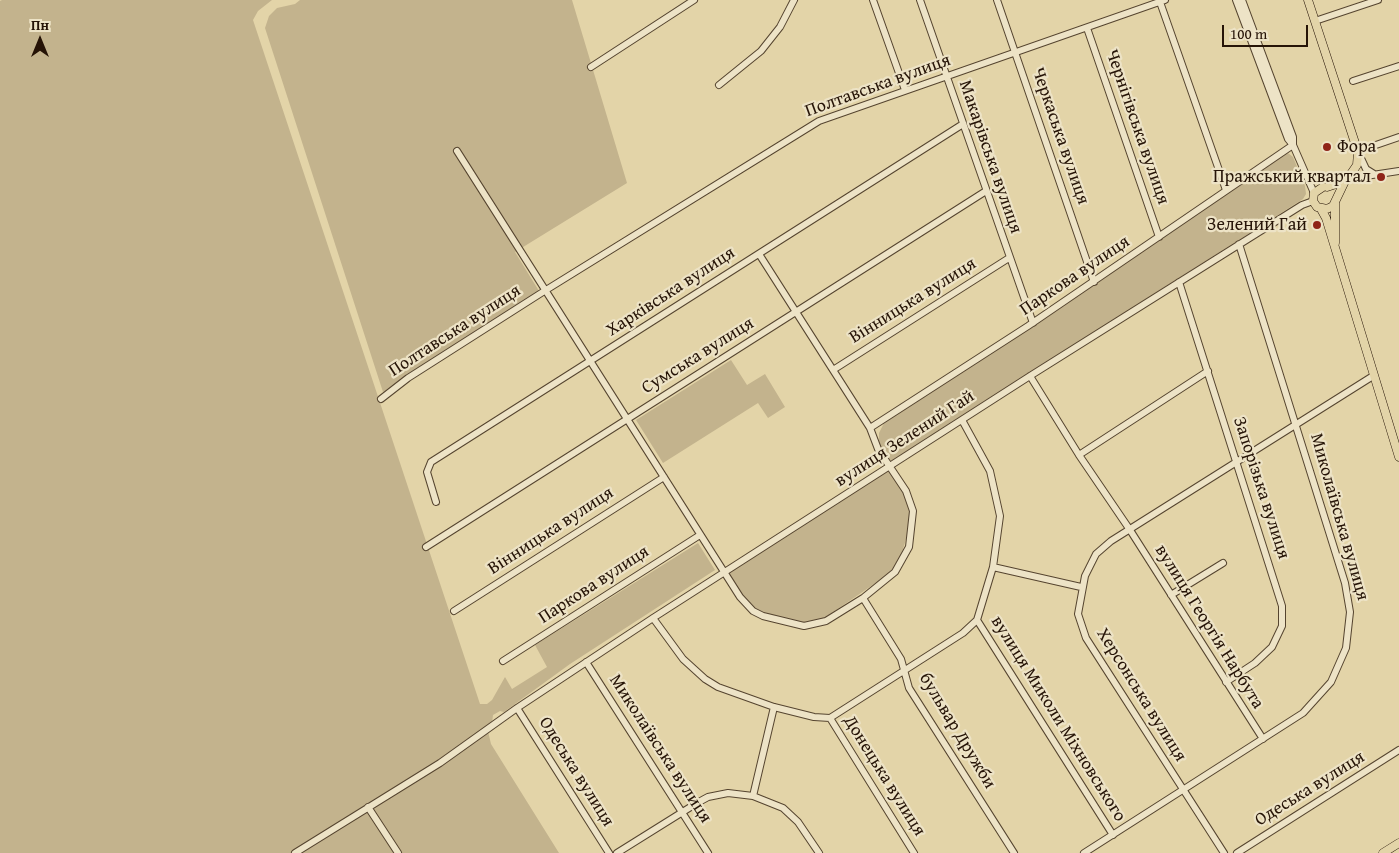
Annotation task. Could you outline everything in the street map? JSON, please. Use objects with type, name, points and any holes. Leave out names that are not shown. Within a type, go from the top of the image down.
[{"type":"main road","points":[[1308,0],[1358,152],[1356,165],[1346,179],[1336,200],[1330,208],[1321,209]]},
{"type":"main road","points":[[1346,179],[1325,187],[1314,197],[1321,209],[1335,250],[1372,376],[1398,453]]},
{"type":"main road","points":[[1325,187],[1333,191],[1336,200],[1335,250]]},
{"type":"main road","points":[[1383,853],[1399,843]]},
{"type":"street","points":[[591,67],[694,0]]},
{"type":"street","points":[[719,85],[761,51],[780,27],[794,0]]},
{"type":"street","points":[[873,0],[905,90]]},
{"type":"street","name":"Макарівська вулиця","points":[[920,0],[1009,258],[1034,323]]},
{"type":"street","name":"Черкаська вулиця","points":[[997,0],[1094,282]]},
{"type":"street","points":[[1236,0],[1288,139],[1293,145],[1314,197]]},
{"type":"street","points":[[1242,0],[1293,137],[1293,145]]},
{"type":"street","points":[[1315,21],[1378,0]]},
{"type":"street","points":[[1162,1],[1226,190]]},
{"type":"street","name":"Полтавська вулиця","points":[[381,398],[408,378],[546,290],[656,224],[804,128],[836,113],[1162,1]]},
{"type":"street","name":"Чернігівська вулиця","points":[[1087,28],[1159,237]]},
{"type":"street","points":[[1353,81],[1399,66]]},
{"type":"street","name":"Харківська вулиця","points":[[436,502],[427,472],[431,462],[963,124]]},
{"type":"street","points":[[1373,146],[1399,137]]},
{"type":"street","name":"Паркова вулиця","points":[[870,428],[1034,323],[1293,145]]},
{"type":"street","name":"Полтавська вулиця","points":[[457,150],[628,418],[724,573],[752,611],[763,616],[804,626],[826,621],[862,598],[895,572],[905,556],[910,541],[913,511],[906,491],[878,449],[870,428],[759,254]]},
{"type":"street","points":[[1358,152],[1366,169],[1374,174]]},
{"type":"street","points":[[1346,179],[1399,171]]},
{"type":"street","points":[[1306,178],[1325,187]]},
{"type":"street","name":"Сумська вулиця","points":[[426,548],[986,191]]},
{"type":"street","name":"вулиця Зелений Гай","points":[[295,853],[440,763],[517,708],[653,618],[1030,376],[1314,197]]},
{"type":"street","name":"Миколаївська вулиця","points":[[1084,853],[1184,791],[1303,713],[1324,693],[1342,659],[1350,624],[1346,583],[1239,244]]},
{"type":"street","name":"Вінницька вулиця","points":[[833,370],[1009,258]]},
{"type":"street","name":"Запорізька вулиця","points":[[1178,282],[1280,595],[1283,616],[1278,636],[1272,647],[1255,663],[1226,682]]},
{"type":"street","points":[[1079,455],[1208,371]]},
{"type":"street","name":"вулиця Георгія Нарбута","points":[[1030,376],[1079,455],[1130,530],[1264,739]]},
{"type":"street","points":[[1130,530],[1236,460],[1372,376]]},
{"type":"street","name":"вулиця Миколи Міхновського","points":[[962,420],[984,456],[995,487],[1000,516],[992,567],[977,620],[1113,836]]},
{"type":"street","name":"Вінницька вулиця","points":[[454,611],[664,477]]},
{"type":"street","name":"Херсонська вулиця","points":[[1130,530],[1096,554],[1089,565],[1081,587],[1078,614],[1086,638],[1224,853]]},
{"type":"street","name":"Паркова вулиця","points":[[503,661],[700,535]]},
{"type":"street","points":[[1171,595],[1223,563]]},
{"type":"street","points":[[992,567],[1081,587]]},
{"type":"street","name":"бульвар Дружби","points":[[862,598],[901,660],[910,688],[1014,853]]},
{"type":"street","name":"Донецька вулиця","points":[[653,618],[683,659],[705,679],[734,694],[774,708],[814,717],[830,718],[914,853]]},
{"type":"street","points":[[830,718],[963,633],[977,620]]},
{"type":"street","name":"Миколаївська вулиця","points":[[586,662],[708,853]]},
{"type":"street","name":"Одеська вулиця","points":[[517,708],[609,853]]},
{"type":"street","points":[[753,796],[774,708]]},
{"type":"street","name":"Одеська вулиця","points":[[1237,853],[1399,750]]},
{"type":"street","points":[[617,853],[708,797],[718,794],[737,793],[775,803],[790,814],[819,853]]},
{"type":"street","points":[[368,807],[398,853]]},
{"type":"shaded area","points":[[272,0],[258,11],[253,20],[480,704],[487,704],[492,700],[505,677],[512,689],[547,667],[535,645],[698,543],[715,570],[570,664],[504,712],[500,711],[493,715],[492,723],[487,727],[491,744],[559,853],[0,853],[0,1]]},
{"type":"shaded area","points":[[300,0],[572,0],[627,183],[515,252],[539,291],[383,392],[265,28],[269,16],[277,8],[295,4]]},
{"type":"shaded area","points":[[1288,153],[1293,157],[1305,186],[1306,194],[1303,199],[893,460],[889,460],[879,445],[879,433],[884,423],[1048,317],[1282,155]]},
{"type":"shaded area","points":[[731,360],[747,385],[765,374],[785,407],[768,418],[758,403],[663,463],[636,420]]},
{"type":"shaded area","points":[[891,467],[906,491],[911,511],[909,529],[899,563],[893,571],[826,617],[814,621],[800,623],[763,613],[750,606],[724,573]]},
{"type":"place","name":"Фора","points":[[1327,147]]},
{"type":"place","name":"Пражський квартал","points":[[1381,177]]},
{"type":"place","name":"Зелений Гай","points":[[1317,225]]}]
